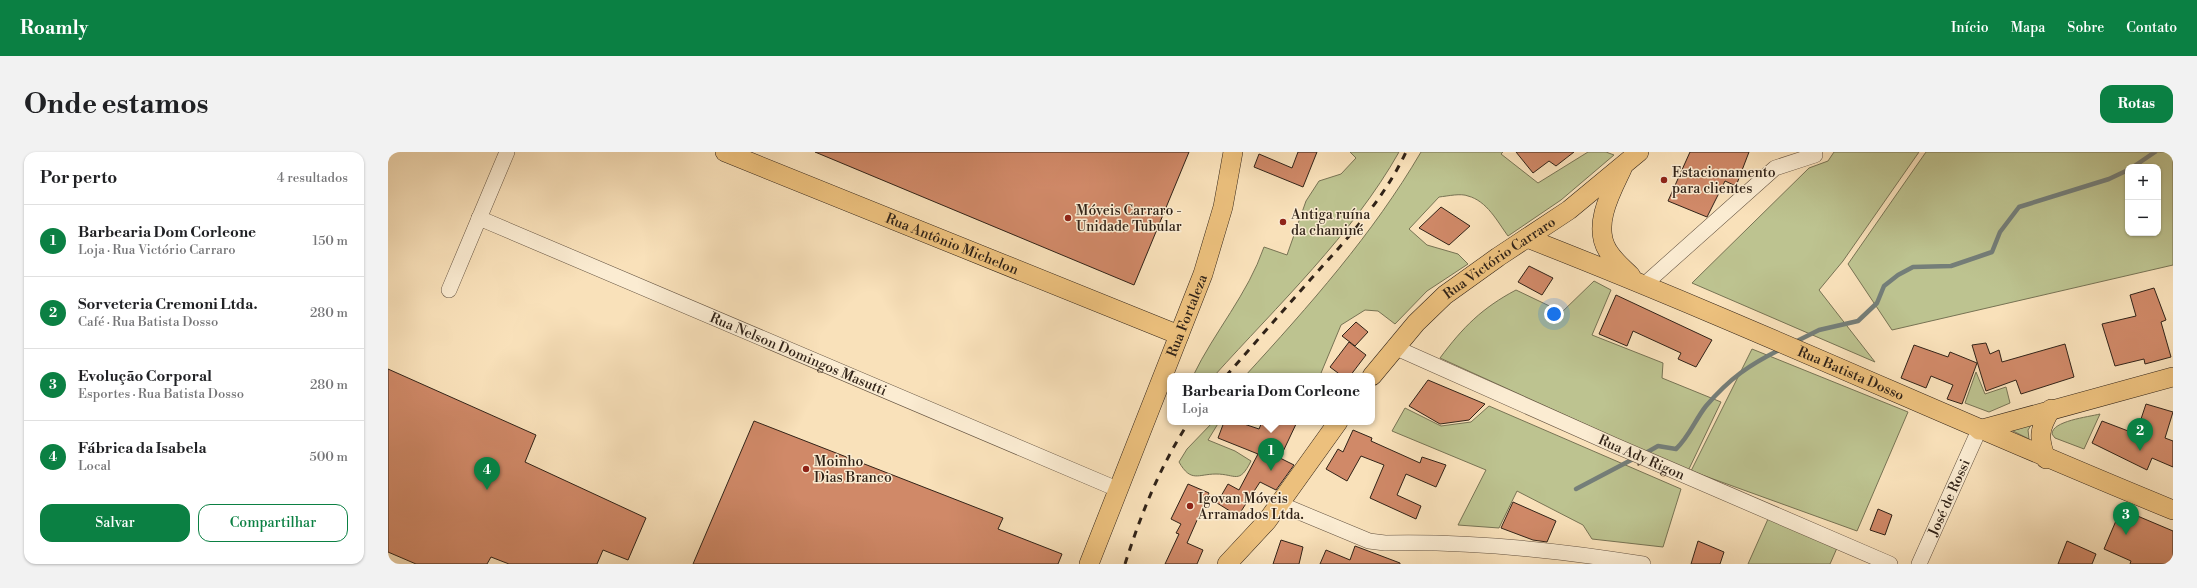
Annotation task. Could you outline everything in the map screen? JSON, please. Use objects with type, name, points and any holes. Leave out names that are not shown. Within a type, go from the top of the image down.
[{"type":"main road","name":"Rua Antônio Michelon","points":[[725,152],[1179,335]]},
{"type":"main road","name":"Rua Fortaleza","points":[[1089,564],[1117,489],[1179,335],[1214,239],[1228,184],[1233,152]]},
{"type":"main road","name":"Rua Victório Carraro","points":[[1374,373],[1394,347],[1445,295],[1498,257],[1569,210],[1639,152]]},
{"type":"main road","points":[[1623,165],[1604,208],[1602,229],[1606,250],[1616,262],[1641,283]]},
{"type":"main road","name":"Rua Batista Dosso","points":[[1527,238],[1641,283],[2046,459],[2173,510]]},
{"type":"main road","points":[[1979,430],[2051,409],[2173,378]]},
{"type":"main road","points":[[2046,459],[2041,444],[2041,434],[2043,424],[2051,409]]},
{"type":"main road","points":[[1231,563],[1280,504],[1336,425]]},
{"type":"street","points":[[449,290],[507,152]]},
{"type":"street","points":[[1641,283],[1775,168],[1815,155]]},
{"type":"street","name":"Rua Nelson Domingos Masutti","points":[[479,218],[1117,489]]},
{"type":"street","name":"Rua Ady Rigon","points":[[1394,347],[1614,445],[1890,564]]},
{"type":"street","name":"José de Rossi","points":[[1919,564],[1979,430]]},
{"type":"street","points":[[1280,504],[1369,541],[1385,543],[1500,545],[1584,554],[1643,564]]},
{"type":"green space","points":[[1350,152],[1399,152],[1360,212],[1337,240],[1288,296],[1217,373],[1194,373],[1249,281],[1264,247],[1287,255],[1306,201],[1319,181],[1341,174],[1356,158]]},
{"type":"green space","points":[[1421,152],[1503,152],[1501,154],[1538,183],[1588,152],[1606,152],[1614,155],[1561,200],[1508,236],[1491,212],[1481,202],[1465,195],[1439,197],[1409,229],[1427,245],[1458,254],[1468,264],[1427,291],[1395,324],[1378,311],[1365,310],[1341,325],[1321,373],[1248,373],[1293,323],[1339,268],[1382,212]]},
{"type":"green space","points":[[1834,152],[1919,152],[1843,261],[1819,290],[1875,362],[1692,283],[1809,168],[1828,161]]},
{"type":"green space","points":[[1926,152],[2173,152],[2173,265],[1892,330],[1848,264]]},
{"type":"green space","points":[[1594,281],[1611,290],[1592,335],[1663,363],[1662,378],[1721,402],[1688,471],[1440,358],[1474,319],[1493,304],[1516,290],[1562,312]]},
{"type":"green space","points":[[1752,349],[1908,412],[1857,531],[1691,471]]},
{"type":"green space","points":[[1976,372],[1985,394],[2006,387],[2010,403],[1989,412],[1965,403]]},
{"type":"green space","points":[[1489,406],[1681,489],[1663,547],[1592,539],[1583,525],[1517,491],[1499,528],[1458,525],[1486,470],[1392,431],[1405,408],[1441,426],[1471,422]]},
{"type":"green space","points":[[2100,414],[2084,449],[2055,438],[2052,434],[2058,426],[2064,423]]},
{"type":"green space","points":[[2033,422],[2028,430],[2029,439],[2007,428]]},
{"type":"green space","points":[[1210,425],[1217,425],[1208,440],[1235,451],[1251,461],[1240,476],[1210,474],[1195,476],[1187,473],[1179,462],[1187,449]]},
{"type":"green space","points":[[1768,519],[1837,548],[1830,564],[1748,564]]},
{"type":"building","name":"Móveis Carraro - Unidade Tubular","points":[[815,152],[1189,152],[1134,285]]},
{"type":"building","points":[[1298,152],[1317,152],[1303,187],[1254,167],[1259,154],[1292,168]]},
{"type":"building","points":[[1516,152],[1574,152],[1556,166],[1549,161],[1533,173]]},
{"type":"building","points":[[1690,152],[1749,152],[1736,186],[1725,181],[1707,217],[1668,201]]},
{"type":"building","points":[[1441,207],[1470,226],[1449,245],[1419,228]]},
{"type":"building","points":[[1529,266],[1553,278],[1542,295],[1518,282]]},
{"type":"building","points":[[2154,288],[2166,320],[2161,322],[2171,357],[2145,364],[2144,359],[2115,366],[2102,324],[2136,316],[2130,295]]},
{"type":"building","points":[[1616,295],[1712,340],[1696,367],[1678,359],[1681,353],[1633,331],[1627,346],[1599,334]]},
{"type":"building","points":[[1356,322],[1368,332],[1355,346],[1342,336]]},
{"type":"building","points":[[1349,342],[1366,355],[1352,373],[1338,373],[1330,367]]},
{"type":"building","points":[[1986,343],[1990,354],[1999,350],[2002,362],[2065,344],[2074,377],[2021,394],[2016,380],[1986,391],[1972,345]]},
{"type":"building","points":[[1914,345],[1948,357],[1950,352],[1977,363],[1962,404],[1947,399],[1953,385],[1931,376],[1926,388],[1901,378]]},
{"type":"building","points":[[388,369],[536,435],[525,462],[646,518],[628,560],[603,550],[597,564],[509,564],[491,557],[487,564],[416,564],[388,552]]},
{"type":"building","points":[[1428,380],[1485,404],[1469,420],[1440,424],[1409,406]]},
{"type":"building","points":[[2146,404],[2173,412],[2165,438],[2173,441],[2173,467],[2152,458],[2147,470],[2092,443],[2102,421],[2136,434]]},
{"type":"building","name":"Moinho Dias Branco","points":[[754,421],[1003,518],[998,529],[1062,554],[1058,564],[693,564]]},
{"type":"building","points":[[1223,425],[1247,425],[1259,429],[1261,425],[1296,425],[1280,458],[1294,465],[1276,490],[1260,482],[1238,516],[1217,503],[1228,484],[1239,490],[1258,454],[1218,438]]},
{"type":"building","points":[[1353,430],[1372,438],[1371,441],[1420,463],[1422,457],[1446,465],[1436,487],[1406,474],[1397,495],[1421,506],[1416,519],[1370,498],[1384,465],[1361,456],[1347,481],[1326,469],[1338,449],[1343,452]]},
{"type":"building","name":"Igovan Móveis Arramados Ltda.","points":[[1188,484],[1209,493],[1187,543],[1203,550],[1197,564],[1165,564],[1179,534],[1176,533],[1181,524],[1171,519]]},
{"type":"building","points":[[1513,502],[1556,521],[1547,542],[1533,540],[1501,528]]},
{"type":"building","points":[[1878,509],[1892,515],[1885,535],[1870,530]]},
{"type":"building","points":[[2121,509],[2173,531],[2173,564],[2130,564],[2131,561],[2104,549]]},
{"type":"building","points":[[1281,540],[1303,547],[1299,564],[1273,564]]},
{"type":"building","points":[[1698,541],[1724,552],[1720,564],[1691,564]]},
{"type":"building","points":[[2067,541],[2096,554],[2092,564],[2058,564]]},
{"type":"building","points":[[1355,546],[1400,564],[1320,564],[1326,550],[1350,560]]},
{"type":"waterway","points":[[2137,164],[2155,152]]},
{"type":"waterway","points":[[1795,342],[1819,330],[1858,321],[1877,303],[1884,286],[1898,275],[1913,267],[1951,266],[1992,252],[2000,232],[2019,207],[2109,179],[2125,171]]},
{"type":"waterway","points":[[1644,454],[1658,446],[1676,449],[1685,439],[1706,406],[1723,388],[1740,373],[1781,349]]},
{"type":"waterway","points":[[1576,489],[1635,458]]},
{"type":"railway","points":[[1229,373],[1363,219],[1397,170],[1406,152]]},
{"type":"railway","points":[[1125,564],[1160,473],[1187,425]]},
{"type":"place","name":"Estacionamento para clientes","points":[[1664,180]]},
{"type":"place","name":"Móveis Carraro - Unidade Tubular","points":[[1068,218]]},
{"type":"place","name":"Antiga ruína da chaminé","points":[[1283,222]]},
{"type":"place","name":"Sorveteria Cremoni Ltda.","points":[[2140,451]]},
{"type":"place","name":"Moinho Dias Branco","points":[[806,469]]},
{"type":"place","name":"Barbearia Dom Corleone","points":[[1271,471]]},
{"type":"place","name":"Fábrica da Isabela","points":[[487,490]]},
{"type":"place","name":"Igovan Móveis Arramados Ltda.","points":[[1190,506]]},
{"type":"place","name":"Evolução Corporal","points":[[2126,535]]}]
